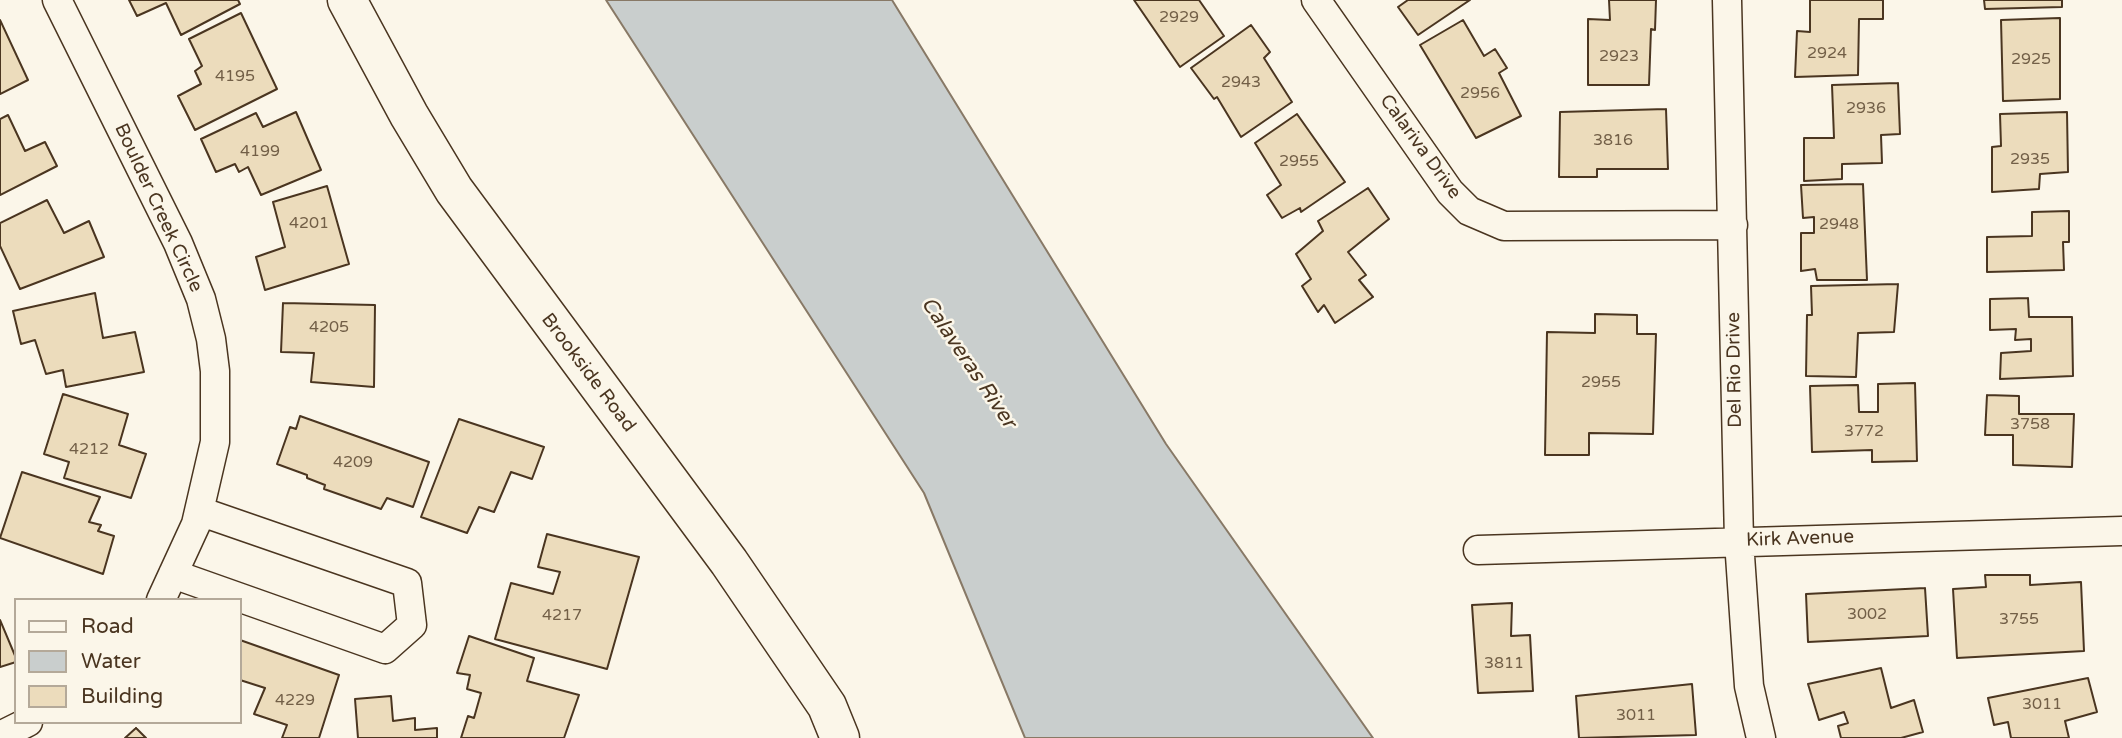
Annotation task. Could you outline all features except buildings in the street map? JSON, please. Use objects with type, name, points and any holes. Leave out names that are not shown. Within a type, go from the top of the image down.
[{"type":"street","name":"Boulder Creek Circle","points":[[57,0],[178,243],[201,299],[215,371],[217,426],[199,511],[162,598]]},
{"type":"street","name":"Brookside Road","points":[[347,0],[409,115],[454,190],[729,562],[827,706],[841,738]]},
{"type":"street","name":"Calariva Drive","points":[[1316,0],[1450,192],[1469,211],[1504,226],[1732,225]]},
{"type":"street","name":"Del Rio Drive","points":[[1727,0],[1739,541],[1749,686],[1761,738]]},
{"type":"street","points":[[199,511],[407,583],[412,625],[385,649],[242,598]]},
{"type":"street","name":"Kirk Avenue","points":[[1478,550],[2122,531]]},
{"type":"street","points":[[173,574],[241,598]]},
{"type":"street","points":[[0,736],[25,724]]},
{"type":"water","name":"Calaveras River","points":[[606,0],[892,0],[1166,444],[1373,738],[1025,738],[924,493]]}]
